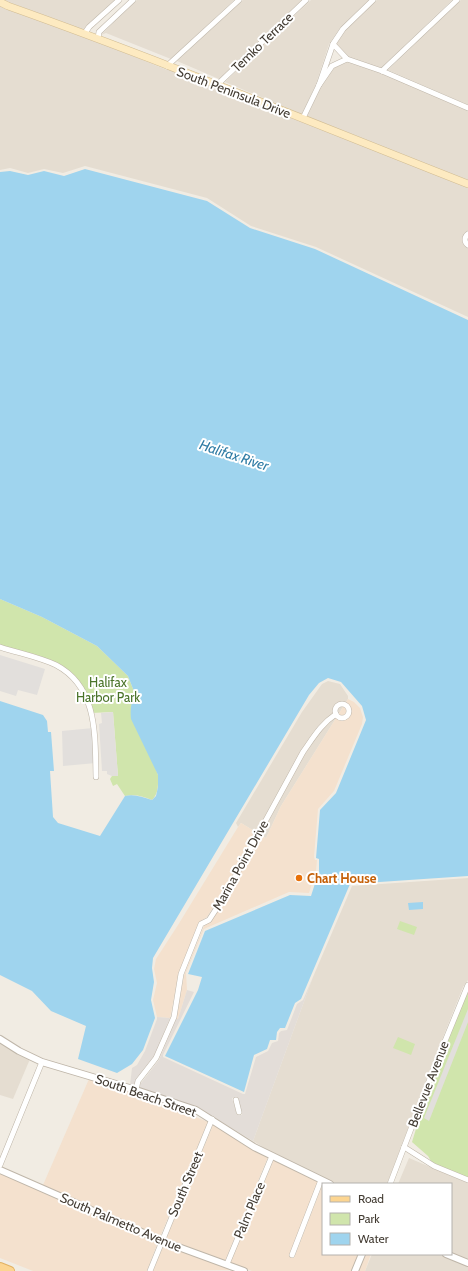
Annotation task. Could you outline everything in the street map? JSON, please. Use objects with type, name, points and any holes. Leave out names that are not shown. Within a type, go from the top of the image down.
[{"type":"main road","name":"South Peninsula Drive","points":[[0,2],[218,84],[468,184]]},
{"type":"main road","points":[[0,1267],[10,1271]]},
{"type":"street","points":[[85,33],[89,27],[119,0]]},
{"type":"street","points":[[98,38],[99,32],[133,0]]},
{"type":"street","points":[[167,66],[239,0]]},
{"type":"street","name":"Temko Terrace","points":[[218,84],[306,0]]},
{"type":"street","points":[[303,118],[319,85],[333,44],[342,29],[373,0]]},
{"type":"street","points":[[382,71],[457,0]]},
{"type":"street","points":[[333,44],[347,59],[382,71],[468,108]]},
{"type":"street","points":[[319,85],[332,66],[347,59]]},
{"type":"street","points":[[468,234],[465,241],[468,245]]},
{"type":"street","points":[[0,647],[55,665],[77,682],[85,693],[90,706],[96,751],[96,777]]},
{"type":"street","name":"Marina Point Drive","points":[[136,1090],[138,1081],[156,1058],[174,1017],[182,974],[202,924],[209,920],[224,897],[303,752],[324,724],[336,714]]},
{"type":"street","name":"Bellevue Avenue","points":[[390,1183],[436,1063],[468,985]]},
{"type":"street","name":"South Beach Street","points":[[0,1039],[19,1051],[42,1062],[136,1090],[196,1110],[254,1147],[328,1183]]},
{"type":"street","points":[[0,1165],[42,1062]]},
{"type":"street","points":[[236,1100],[239,1112]]},
{"type":"street","name":"South Street","points":[[150,1271],[212,1119]]},
{"type":"street","points":[[404,1147],[434,1166],[468,1180]]},
{"type":"street","name":"Palm Place","points":[[226,1264],[272,1156]]},
{"type":"street","name":"South Palmetto Avenue","points":[[0,1170],[162,1241],[244,1271]]},
{"type":"street","points":[[292,1255],[321,1180]]},
{"type":"street","points":[[355,1271],[362,1255]]},
{"type":"street","points":[[448,1255],[468,1263]]},
{"type":"shaded area","points":[[3,0],[115,0],[83,30]]},
{"type":"shaded area","points":[[137,0],[234,0],[171,59],[106,33],[101,35]]},
{"type":"shaded area","points":[[243,0],[302,0],[219,79],[177,61]]},
{"type":"shaded area","points":[[311,0],[369,0],[340,28],[329,44],[316,84],[302,114],[225,82]]},
{"type":"shaded area","points":[[377,0],[452,0],[381,68],[348,57],[336,44],[345,31]]},
{"type":"shaded area","points":[[461,0],[468,0],[468,105],[388,70]]},
{"type":"shaded area","points":[[0,5],[84,36],[167,70],[168,69],[217,87],[468,187],[468,231],[465,233],[462,241],[468,248],[468,317],[316,247],[251,226],[207,198],[85,166],[63,173],[44,169],[28,173],[10,168],[0,170]]},
{"type":"shaded area","points":[[348,62],[381,73],[468,111],[468,181],[307,116],[321,87],[334,68]]},
{"type":"shaded area","points":[[0,655],[45,669],[37,695],[18,690],[16,696],[0,691]]},
{"type":"shaded area","points":[[328,681],[340,684],[348,696],[348,699],[281,806],[266,838],[241,823],[238,827],[236,823],[302,712],[322,684]]},
{"type":"shaded area","points":[[348,699],[360,708],[363,717],[362,724],[334,791],[318,809],[314,857],[315,860],[317,860],[316,871],[309,893],[289,892],[204,929],[186,973],[187,990],[178,1019],[176,1019],[184,975],[204,926],[211,921],[228,896],[223,892],[207,917],[199,922],[179,973],[170,1018],[157,1017],[153,1000],[157,983],[154,969],[156,959],[241,823],[266,838],[281,806]]},
{"type":"shaded area","points":[[113,712],[118,776],[112,776],[107,774],[107,771],[102,771],[99,724],[102,723],[101,713]]},
{"type":"shaded area","points":[[93,728],[96,763],[63,766],[62,731]]},
{"type":"shaded area","points":[[468,878],[468,980],[463,987],[433,1062],[387,1183],[334,1183],[253,1141],[313,977],[352,886]]},
{"type":"shaded area","points":[[313,977],[253,1141],[198,1108],[139,1088],[141,1083],[159,1060],[176,1019],[178,1019],[187,990],[194,992],[163,1057],[243,1094],[245,1094],[256,1057],[268,1051],[272,1043],[278,1041],[279,1033],[287,1030],[297,1004],[303,1000]],"holes":[[[238,1097],[242,1115],[237,1115],[232,1098]]]},
{"type":"shaded area","points":[[468,1009],[468,1022],[429,1121],[424,1118]]},
{"type":"shaded area","points":[[157,1017],[170,1018],[154,1057],[136,1079],[134,1086],[130,1085],[132,1068],[137,1065],[145,1051]]},
{"type":"shaded area","points":[[0,1042],[30,1059],[13,1099],[0,1095]]},
{"type":"shaded area","points":[[89,1079],[142,1095],[208,1122],[160,1237],[43,1185]]},
{"type":"shaded area","points":[[213,1125],[268,1157],[225,1261],[166,1239]]},
{"type":"shaded area","points":[[409,1158],[468,1183],[468,1260],[452,1253],[452,1183],[398,1183]]},
{"type":"shaded area","points":[[274,1159],[318,1181],[289,1256],[294,1258],[322,1186],[322,1255],[359,1255],[351,1271],[252,1271],[230,1263]]},
{"type":"shaded area","points":[[0,1173],[158,1242],[147,1271],[33,1271],[0,1258]]},
{"type":"shaded area","points":[[164,1244],[234,1270],[153,1271]]},
{"type":"shaded area","points":[[365,1255],[371,1255],[365,1271],[358,1271]]},
{"type":"shaded area","points":[[372,1255],[442,1255],[468,1266],[468,1271],[365,1271]]},
{"type":"green space","name":"Halifax Harbor Park","points":[[0,599],[42,617],[97,646],[128,676],[135,694],[131,702],[158,775],[157,791],[152,800],[145,797],[132,795],[125,796],[117,784],[113,786],[110,779],[112,776],[118,776],[113,712],[91,713],[77,682],[55,665],[0,647]]},
{"type":"green space","points":[[400,921],[417,927],[414,935],[397,929]]},
{"type":"green space","points":[[468,985],[468,1180],[434,1166],[428,1156],[412,1142],[436,1063]]},
{"type":"green space","points":[[398,1037],[415,1044],[411,1055],[393,1048]]},
{"type":"water","name":"Halifax River","points":[[85,169],[207,201],[250,228],[315,249],[468,320],[468,876],[350,884],[301,999],[295,1003],[285,1028],[280,1028],[277,1032],[276,1040],[270,1040],[267,1049],[254,1055],[244,1092],[165,1056],[198,990],[202,977],[188,974],[205,931],[290,895],[311,896],[319,871],[319,859],[316,858],[320,810],[336,793],[366,720],[362,706],[341,682],[328,678],[319,683],[309,695],[153,958],[152,968],[154,982],[151,1000],[155,1018],[143,1050],[132,1064],[117,1073],[78,1059],[86,1026],[51,1011],[32,991],[0,975],[0,701],[43,715],[47,721],[48,732],[51,732],[54,771],[50,771],[53,817],[58,823],[100,836],[125,796],[129,795],[152,800],[156,796],[158,787],[158,775],[131,719],[131,706],[135,694],[128,676],[97,646],[42,617],[0,599],[0,172],[10,171],[28,175],[44,171],[64,176]]},
{"type":"water","points":[[423,902],[423,909],[409,910],[408,903]]},
{"type":"place","name":"Chart House","points":[[299,878]]}]
